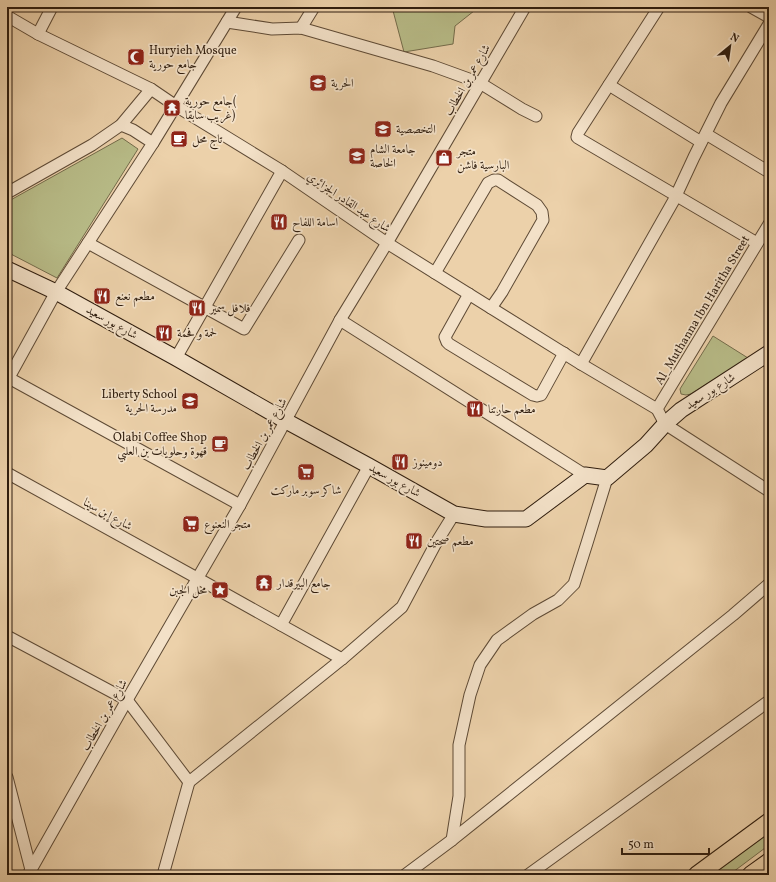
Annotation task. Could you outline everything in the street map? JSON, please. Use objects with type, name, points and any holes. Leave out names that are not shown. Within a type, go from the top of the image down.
[{"type":"main road","name":"شارع بور سعيد","points":[[7,269],[56,292],[454,514],[486,519],[526,519],[585,475]]},
{"type":"main road","name":"شارع بور سعيد","points":[[607,478],[646,445],[665,424],[681,410],[769,353]]},
{"type":"main road","points":[[585,475],[607,478]]},
{"type":"main road","points":[[697,875],[769,822]]},
{"type":"main road","points":[[751,875],[769,862]]},
{"type":"street","points":[[38,34],[52,7]]},
{"type":"street","points":[[236,7],[153,143],[56,292],[8,379],[240,505]]},
{"type":"street","points":[[301,28],[314,7]]},
{"type":"street","name":"شارع عمر بن الخطاب","points":[[30,873],[127,700],[240,505],[340,320],[387,243],[525,7]]},
{"type":"street","points":[[659,7],[578,133],[578,138],[757,244]]},
{"type":"street","points":[[751,7],[769,17]]},
{"type":"street","name":"شارع عبد القادر الجزائري","points":[[7,16],[38,34],[151,89],[282,171],[387,243],[564,354],[657,409]]},
{"type":"street","points":[[228,22],[272,29],[301,28],[433,66],[480,83],[536,116]]},
{"type":"street","points":[[581,364],[676,196],[721,103],[769,24]]},
{"type":"street","points":[[609,85],[769,172]]},
{"type":"street","points":[[7,193],[92,145],[121,125],[151,89]]},
{"type":"street","points":[[121,125],[133,130],[153,143]]},
{"type":"street","points":[[176,358],[282,171]]},
{"type":"street","points":[[435,273],[488,183],[498,180],[537,204],[542,212],[543,220],[502,292],[491,308]]},
{"type":"street","name":"Al_Muthanna Ibn Haritha Street","points":[[657,409],[769,224]]},
{"type":"street","points":[[88,243],[243,330],[299,240]]},
{"type":"street","points":[[469,294],[445,337],[446,342],[449,344],[537,396],[541,394],[564,354]]},
{"type":"street","points":[[340,320],[585,475]]},
{"type":"street","points":[[657,409],[665,424],[769,491]]},
{"type":"street","points":[[281,625],[369,466]]},
{"type":"street","name":"شارع إبن سينا","points":[[7,472],[342,659]]},
{"type":"street","points":[[452,840],[459,796],[459,745],[470,695],[480,665],[497,640],[533,614],[558,600],[574,584],[607,478]]},
{"type":"street","points":[[163,875],[189,782],[342,659],[402,607],[436,543],[454,514]]},
{"type":"street","points":[[405,875],[452,840],[733,615],[769,584]]},
{"type":"street","points":[[7,636],[127,700],[189,782]]},
{"type":"street","points":[[528,875],[768,705]]},
{"type":"street","points":[[7,777],[30,873]]},
{"type":"green space","points":[[392,7],[479,7],[455,26],[453,44],[404,52]]},
{"type":"green space","points":[[122,138],[138,149],[57,278],[7,252],[7,202]]},
{"type":"green space","points":[[713,336],[748,358],[691,394],[681,394],[680,389]]},
{"type":"green space","points":[[769,832],[769,845],[729,875],[710,875]]},
{"type":"place","name":"Huryieh Mosque جامع حورية","points":[[136,57]]},
{"type":"place","name":"الحرية","points":[[318,83]]},
{"type":"place","name":"جامع حورية( غريب سابقا)","points":[[172,108]]},
{"type":"place","name":"التخصصية","points":[[383,129]]},
{"type":"place","name":"تاج محل","points":[[179,139]]},
{"type":"place","name":"جامعة الشام الخاصة","points":[[357,156]]},
{"type":"place","name":"متجر البارسية فاشن","points":[[444,158]]},
{"type":"place","name":"اسامة اللفاح","points":[[279,222]]},
{"type":"place","name":"مطعم نعنع","points":[[102,296]]},
{"type":"place","name":"فلافل سمير","points":[[197,308]]},
{"type":"place","name":"لحمة و فحمة","points":[[164,333]]},
{"type":"place","name":"Liberty School مدرسة الحرية","points":[[190,401]]},
{"type":"place","name":"مطعم حارتنا","points":[[475,409]]},
{"type":"place","name":"Olabi Coffee Shop قهوة وحلويات بن العلبي","points":[[220,444]]},
{"type":"place","name":"دومينوز","points":[[400,462]]},
{"type":"place","name":"شاكر سوبر ماركت","points":[[306,472]]},
{"type":"place","name":"متجر النعنوع","points":[[191,524]]},
{"type":"place","name":"مطعم صحتين","points":[[414,541]]},
{"type":"place","name":"جامع البيرقدار","points":[[264,583]]},
{"type":"place","name":"محل الجبن","points":[[220,590]]}]
